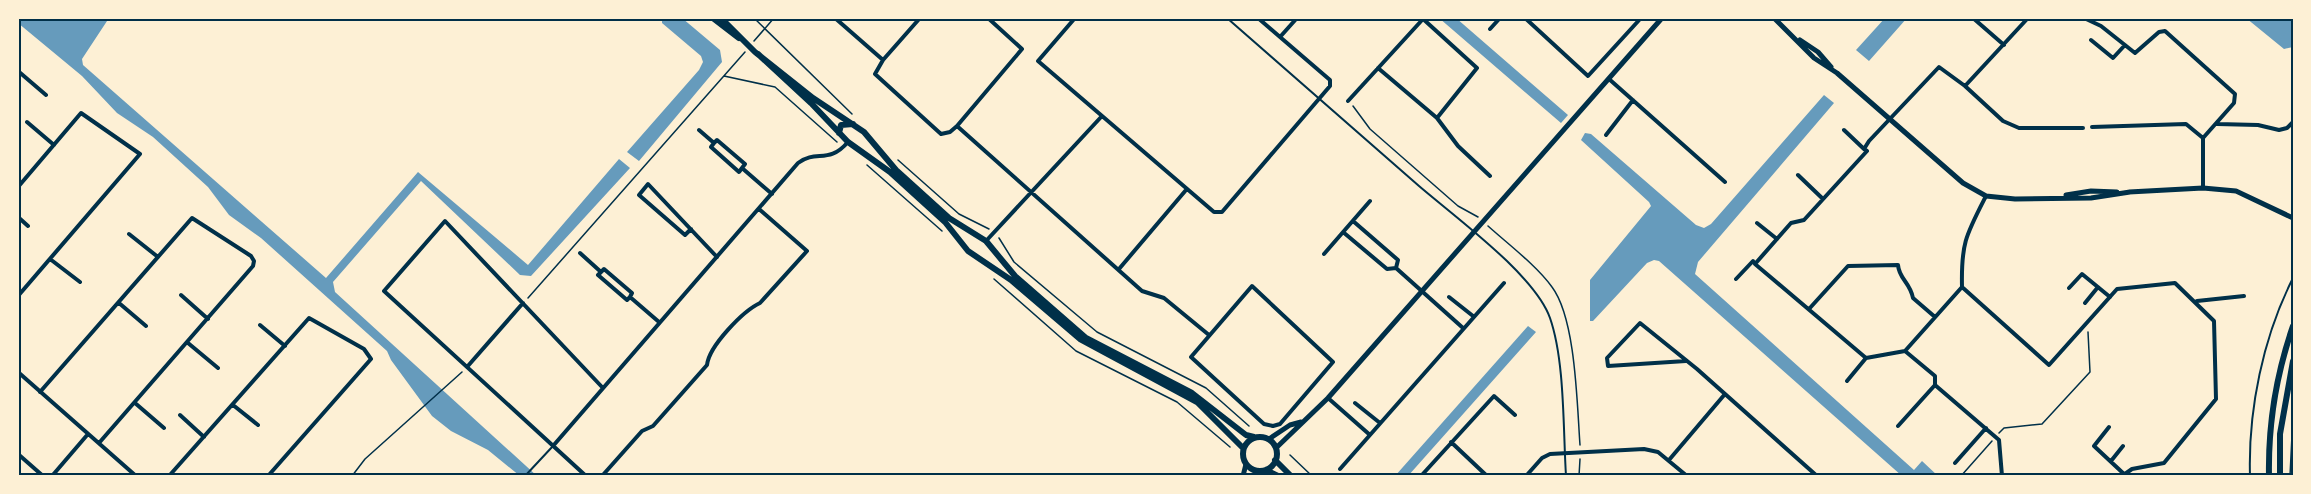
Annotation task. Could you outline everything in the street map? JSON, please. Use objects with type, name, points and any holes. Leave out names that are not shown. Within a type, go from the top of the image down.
[{"type":"main road","points":[[713,18],[742,40],[813,98],[854,124],[896,170],[949,218],[986,242],[1016,276],[1086,338],[1192,393],[1246,435],[1269,439],[1276,448],[1275,460],[1266,470],[1255,473],[1246,464],[1244,448],[1236,438],[1197,402],[1080,339],[1011,280],[982,261],[963,244],[945,222],[890,172],[845,144],[839,133],[811,103],[756,52]]},
{"type":"main road","points":[[721,18],[742,40]]},
{"type":"main road","points":[[839,133],[841,125],[854,124]]},
{"type":"main road","points":[[861,152],[869,149],[871,140]]},
{"type":"main road","points":[[963,244],[964,236],[971,231]]},
{"type":"main road","points":[[982,261],[992,260],[995,251]]},
{"type":"main road","points":[[2269,476],[2270,425],[2277,383],[2293,326]]},
{"type":"main road","points":[[2280,476],[2280,434],[2293,361]]},
{"type":"main road","points":[[1244,448],[1254,437]]},
{"type":"main road","points":[[1275,460],[1292,476]]},
{"type":"main road","points":[[1266,470],[1278,476]]},
{"type":"street","points":[[835,18],[883,60]]},
{"type":"street","points":[[920,18],[875,71],[877,77],[941,134],[950,132],[957,126],[1022,49],[988,18]]},
{"type":"street","points":[[1075,18],[1038,61],[1214,212],[1222,212],[1330,86],[1330,80],[1258,18]]},
{"type":"street","points":[[1280,37],[1297,18]]},
{"type":"street","points":[[1348,101],[1422,18],[1477,68],[1437,118]]},
{"type":"street","points":[[1490,29],[1500,18]]},
{"type":"street","points":[[1525,18],[1588,76],[1641,18]]},
{"type":"street","points":[[1276,448],[1328,398],[1662,18]]},
{"type":"street","points":[[1774,18],[1794,36],[1818,52],[1837,73],[1963,183],[1986,196],[2015,199],[2053,197],[2091,191],[2130,192],[2203,188],[2244,193],[2292,218]]},
{"type":"street","points":[[1973,18],[2004,45]]},
{"type":"street","points":[[1965,86],[2028,18]]},
{"type":"street","points":[[2084,18],[2101,26],[2135,53],[2159,32],[2166,31],[2235,94],[2234,103],[2203,138],[2203,188]]},
{"type":"street","points":[[2091,40],[2113,58],[2125,45]]},
{"type":"street","points":[[1864,149],[1939,67],[1965,86],[2003,121],[2019,128],[2083,128]]},
{"type":"street","points":[[1378,68],[1437,118],[1458,146],[1490,176]]},
{"type":"street","points":[[18,71],[46,95]]},
{"type":"street","points":[[1609,79],[1725,182]]},
{"type":"street","points":[[1606,135],[1633,100]]},
{"type":"street","points":[[18,187],[81,113],[140,154],[18,296]]},
{"type":"street","points":[[986,242],[1102,116]]},
{"type":"street","points":[[27,122],[54,145]]},
{"type":"street","points":[[2216,124],[2258,125],[2279,130],[2287,128],[2293,122]]},
{"type":"street","points":[[2092,127],[2186,124],[2203,138]]},
{"type":"street","points":[[957,126],[1142,291],[1164,298],[1209,335]]},
{"type":"street","points":[[699,130],[714,143]]},
{"type":"street","points":[[1755,264],[1791,223],[1804,220],[1867,151],[1844,130]]},
{"type":"street","points":[[717,140],[746,164],[742,168],[739,172],[711,147],[714,143],[717,140]]},
{"type":"street","points":[[553,446],[659,322],[805,159],[831,156],[845,144]]},
{"type":"street","points":[[742,168],[772,194]]},
{"type":"street","points":[[1798,175],[1823,199]]},
{"type":"street","points":[[691,229],[685,235],[639,195],[648,184],[717,256]]},
{"type":"street","points":[[1119,269],[1186,190]]},
{"type":"street","points":[[1847,381],[1866,358],[1905,351],[1962,287],[1962,253],[1967,234],[1986,196]]},
{"type":"street","points":[[1324,254],[1370,201]]},
{"type":"street","points":[[602,476],[642,431],[653,426],[707,365],[708,354],[750,308],[760,303],[807,251],[759,209]]},
{"type":"street","points":[[18,217],[28,226]]},
{"type":"street","points":[[40,392],[192,218],[251,256],[254,261],[253,266],[99,443]]},
{"type":"street","points":[[586,476],[384,291],[445,221],[602,387]]},
{"type":"street","points":[[1353,221],[1398,260],[1396,268]]},
{"type":"street","points":[[1756,223],[1777,239]]},
{"type":"street","points":[[1343,232],[1386,269],[1396,268],[1463,328]]},
{"type":"street","points":[[129,234],[158,257]]},
{"type":"street","points":[[580,253],[601,272]]},
{"type":"street","points":[[50,259],[80,282]]},
{"type":"street","points":[[1736,279],[1753,261],[1866,358]]},
{"type":"street","points":[[1809,309],[1848,266],[1898,265],[1898,273],[1911,287],[1913,298],[1935,316]]},
{"type":"street","points":[[604,268],[632,293],[630,297],[627,300],[598,275],[604,268]]},
{"type":"street","points":[[2069,288],[2082,274],[2110,297]]},
{"type":"street","points":[[1340,468],[1504,283]]},
{"type":"street","points":[[1962,287],[2049,365],[2117,289],[2175,283],[2196,301],[2214,321],[2216,399],[2163,463],[2132,469],[2123,475],[2094,446],[2109,427]]},
{"type":"street","points":[[1252,286],[1333,362],[1280,424],[1273,426],[1264,424],[1191,357],[1209,335],[1252,286]]},
{"type":"street","points":[[2085,303],[2098,287]]},
{"type":"street","points":[[181,295],[208,319]]},
{"type":"street","points":[[630,297],[659,322]]},
{"type":"street","points":[[1449,297],[1473,316]]},
{"type":"street","points":[[2196,301],[2244,297]]},
{"type":"street","points":[[119,303],[146,326]]},
{"type":"street","points":[[467,367],[523,303]]},
{"type":"street","points":[[170,476],[309,318],[364,350],[371,359],[268,476]]},
{"type":"street","points":[[1686,361],[1608,366],[1607,358],[1640,323],[1686,361],[1725,394],[1817,476]]},
{"type":"street","points":[[260,325],[285,346]]},
{"type":"street","points":[[188,343],[218,368]]},
{"type":"street","points":[[1898,426],[1935,385],[1935,376],[1905,351]]},
{"type":"street","points":[[18,372],[136,476]]},
{"type":"street","points":[[1935,385],[2000,440],[2002,476]]},
{"type":"street","points":[[1669,460],[1725,394]]},
{"type":"street","points":[[1420,476],[1494,396],[1515,415]]},
{"type":"street","points":[[1328,398],[1370,435]]},
{"type":"street","points":[[135,403],[164,428]]},
{"type":"street","points":[[1355,403],[1380,423]]},
{"type":"street","points":[[233,404],[258,425]]},
{"type":"street","points":[[180,415],[204,437]]},
{"type":"street","points":[[1269,439],[1290,425],[1303,421]]},
{"type":"street","points":[[1955,463],[1986,428]]},
{"type":"street","points":[[52,476],[88,434]]},
{"type":"street","points":[[1451,442],[1487,476]]},
{"type":"street","points":[[2111,461],[2124,446]]},
{"type":"street","points":[[1526,476],[1542,458],[1564,452],[1644,449],[1658,452],[1687,476]]},
{"type":"street","points":[[18,454],[43,476]]},
{"type":"street","points":[[1243,476],[1246,464]]},
{"type":"lane","points":[[1227,18],[1473,232],[1526,280],[1540,296],[1550,317],[1556,340],[1566,476]]},
{"type":"lane","points":[[2250,476],[2255,398],[2266,351],[2293,278]]},
{"type":"lane","points":[[525,476],[553,446]]},
{"type":"path","points":[[754,18],[838,100]]},
{"type":"path","points":[[752,44],[774,18]]},
{"type":"path","points":[[523,303],[746,51]]},
{"type":"path","points":[[724,76],[774,87],[845,144]]},
{"type":"path","points":[[1348,101],[1370,129],[1458,206],[1483,221]]},
{"type":"path","points":[[903,165],[959,214],[969,218]]},
{"type":"path","points":[[1008,253],[1014,262],[1096,332],[1206,388],[1250,426]]},
{"type":"path","points":[[1961,476],[2004,428],[2042,424],[2090,372],[2089,332],[2083,328]]},
{"type":"path","points":[[352,476],[365,459],[467,367]]},
{"type":"path","points":[[2290,476],[2293,415]]},
{"type":"path","points":[[1290,455],[1312,476]]},
{"type":"water","points":[[18,18],[109,18],[82,59],[83,65],[326,278],[418,172],[528,265],[619,159],[630,168],[531,276],[520,275],[421,181],[333,282],[335,292],[537,476],[520,476],[488,450],[451,431],[432,416],[391,360],[387,351],[261,238],[229,215],[208,187],[153,137],[117,113],[82,76],[18,23]]},
{"type":"water","points":[[662,18],[682,18],[720,50],[722,62],[639,161],[627,152],[699,70],[703,62],[701,56],[662,23]]},
{"type":"water","points":[[1439,18],[1456,18],[1568,115],[1561,123]]},
{"type":"water","points":[[1885,18],[1907,18],[1869,61],[1856,50]]},
{"type":"water","points":[[2246,18],[2278,18],[2293,21],[2293,47],[2284,49]]},
{"type":"water","points":[[1824,95],[1834,103],[1698,262],[1695,274],[1914,470],[1922,461],[1938,476],[1902,476],[1659,261],[1654,260],[1647,263],[1593,321],[1590,321],[1590,280],[1651,206],[1581,140],[1585,133],[1591,134],[1696,225],[1704,228],[1711,224]]},
{"type":"water","points":[[1528,326],[1536,332],[1408,476],[1395,476]]}]
